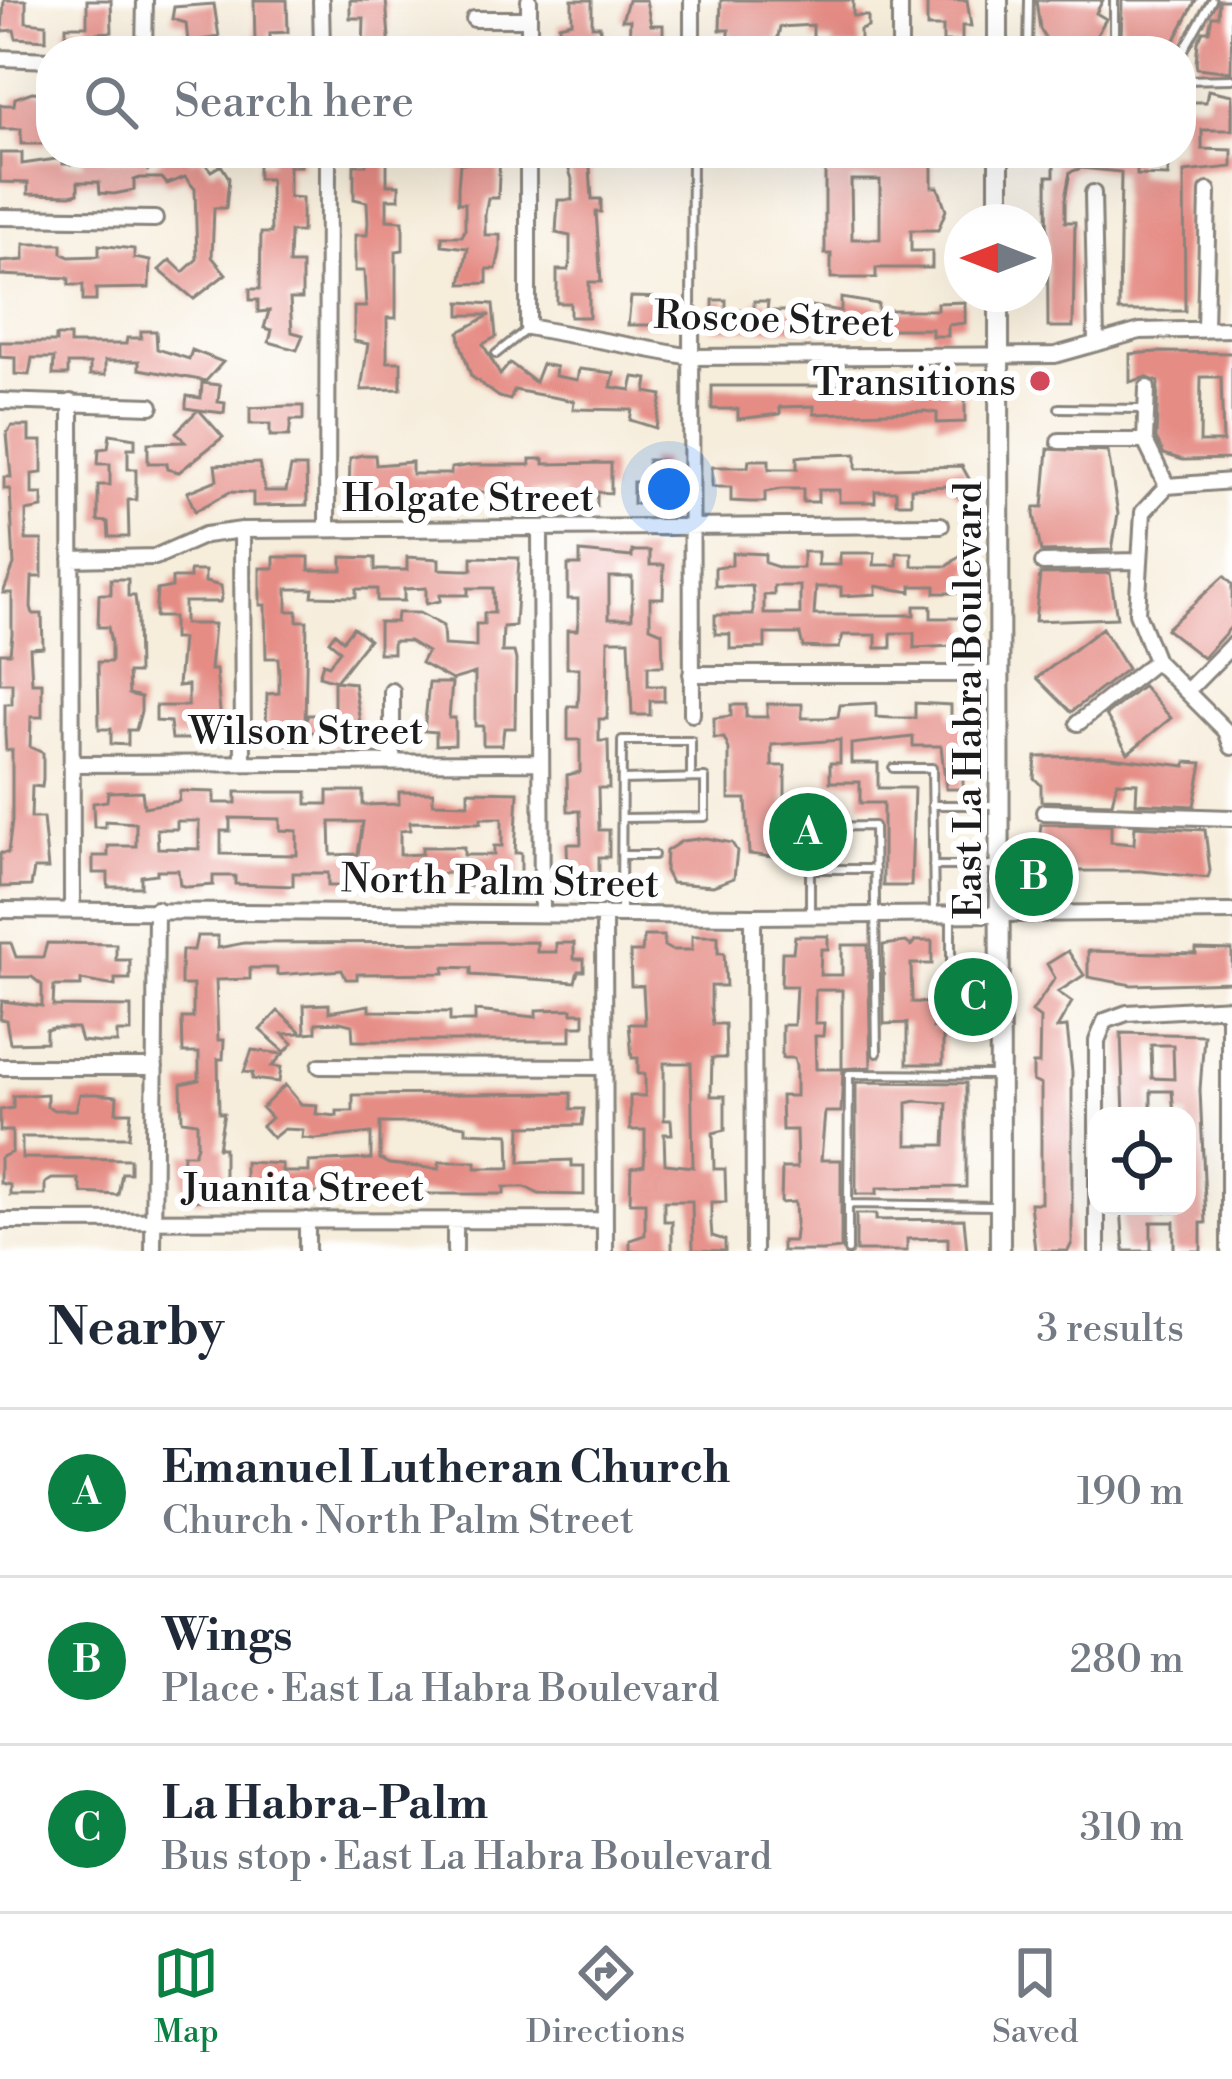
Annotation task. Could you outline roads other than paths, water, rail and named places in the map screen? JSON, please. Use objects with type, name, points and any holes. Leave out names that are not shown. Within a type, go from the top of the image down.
[{"type":"main road","points":[[998,0],[998,36]]},
{"type":"main road","points":[[999,168],[999,204]]},
{"type":"main road","name":"East La Habra Boulevard","points":[[1000,312],[1000,1251]]},
{"type":"street","points":[[145,0],[145,36]]},
{"type":"street","points":[[321,0],[322,36]]},
{"type":"street","points":[[529,0],[529,36]]},
{"type":"street","points":[[692,0],[692,36]]},
{"type":"street","points":[[900,0],[900,36]]},
{"type":"street","points":[[474,19],[529,19]]},
{"type":"street","points":[[0,58],[36,59]]},
{"type":"street","points":[[327,529],[328,168]]},
{"type":"street","points":[[528,168],[528,328]]},
{"type":"street","points":[[1205,331],[1208,191]]},
{"type":"street","points":[[1093,193],[1096,342]]},
{"type":"street","points":[[0,217],[155,219]]},
{"type":"street","points":[[691,313],[692,714]]},
{"type":"street","name":"Roscoe Street","points":[[528,328],[691,357],[1055,355],[1140,331],[1232,329]]},
{"type":"street","points":[[1147,388],[1145,441],[1166,486]]},
{"type":"street","points":[[0,401],[151,406]]},
{"type":"street","points":[[71,402],[72,909]]},
{"type":"street","points":[[1059,441],[1145,441]]},
{"type":"street","points":[[1232,482],[1166,486],[1143,512],[1136,561],[1137,614],[1156,661],[1226,731],[1232,747]]},
{"type":"street","name":"Holgate Street","points":[[71,559],[155,557],[205,535],[242,530],[540,532],[941,525]]},
{"type":"street","points":[[242,530],[243,763]]},
{"type":"street","points":[[540,532],[542,914]]},
{"type":"street","points":[[1043,563],[1136,561]]},
{"type":"street","points":[[1187,691],[1232,645]]},
{"type":"street","points":[[1078,723],[1156,661]]},
{"type":"street","points":[[691,674],[1001,674]]},
{"type":"street","points":[[392,691],[392,762]]},
{"type":"street","name":"Wilson Street","points":[[71,764],[541,762]]},
{"type":"street","points":[[1044,812],[1232,818]]},
{"type":"street","name":"North Palm Street","points":[[0,910],[753,916],[1232,912]]},
{"type":"street","points":[[153,1251],[156,910]]},
{"type":"street","points":[[604,914],[605,1251]]},
{"type":"street","points":[[753,916],[754,1251]]},
{"type":"street","points":[[1097,1251],[1097,1041],[1105,1021],[1127,1013],[1231,1008],[1229,1251]]},
{"type":"street","points":[[320,1066],[605,1067]]},
{"type":"street","points":[[0,1067],[155,1067]]},
{"type":"street","points":[[307,1220],[307,1251]]},
{"type":"street","points":[[455,1220],[455,1251]]},
{"type":"street","name":"Juanita Street","points":[[0,1221],[605,1220]]},
{"type":"lane","points":[[1028,36],[1029,0]]},
{"type":"lane","points":[[1114,0],[1114,36]]},
{"type":"lane","points":[[1192,36],[1213,0]]},
{"type":"lane","points":[[1196,80],[1232,79]]},
{"type":"lane","points":[[691,313],[692,168]]},
{"type":"lane","points":[[496,354],[528,328]]},
{"type":"lane","points":[[1059,408],[1146,410]]},
{"type":"lane","points":[[621,914],[622,741],[691,741],[691,778]]},
{"type":"lane","points":[[893,768],[932,768],[934,914]]},
{"type":"lane","points":[[622,780],[705,778],[705,817],[622,818]]},
{"type":"lane","points":[[932,806],[1000,805]]},
{"type":"lane","points":[[810,915],[811,827],[874,826],[877,1053]]},
{"type":"lane","points":[[622,855],[654,855]]},
{"type":"lane","points":[[933,866],[1000,866]]},
{"type":"lane","points":[[810,869],[874,869]]},
{"type":"lane","points":[[951,914],[951,1009],[1000,1009]]},
{"type":"lane","points":[[848,1251],[849,1074],[1000,1075]]},
{"type":"lane","points":[[848,1204],[1000,1206]]},
{"type":"place","name":"Transitions","points":[[1040,381]]},
{"type":"place","name":"Emanuel Lutheran Church","points":[[808,832]]},
{"type":"place","name":"Wings","points":[[1034,877]]},
{"type":"place","name":"La Habra-Palm","points":[[973,997]]}]
